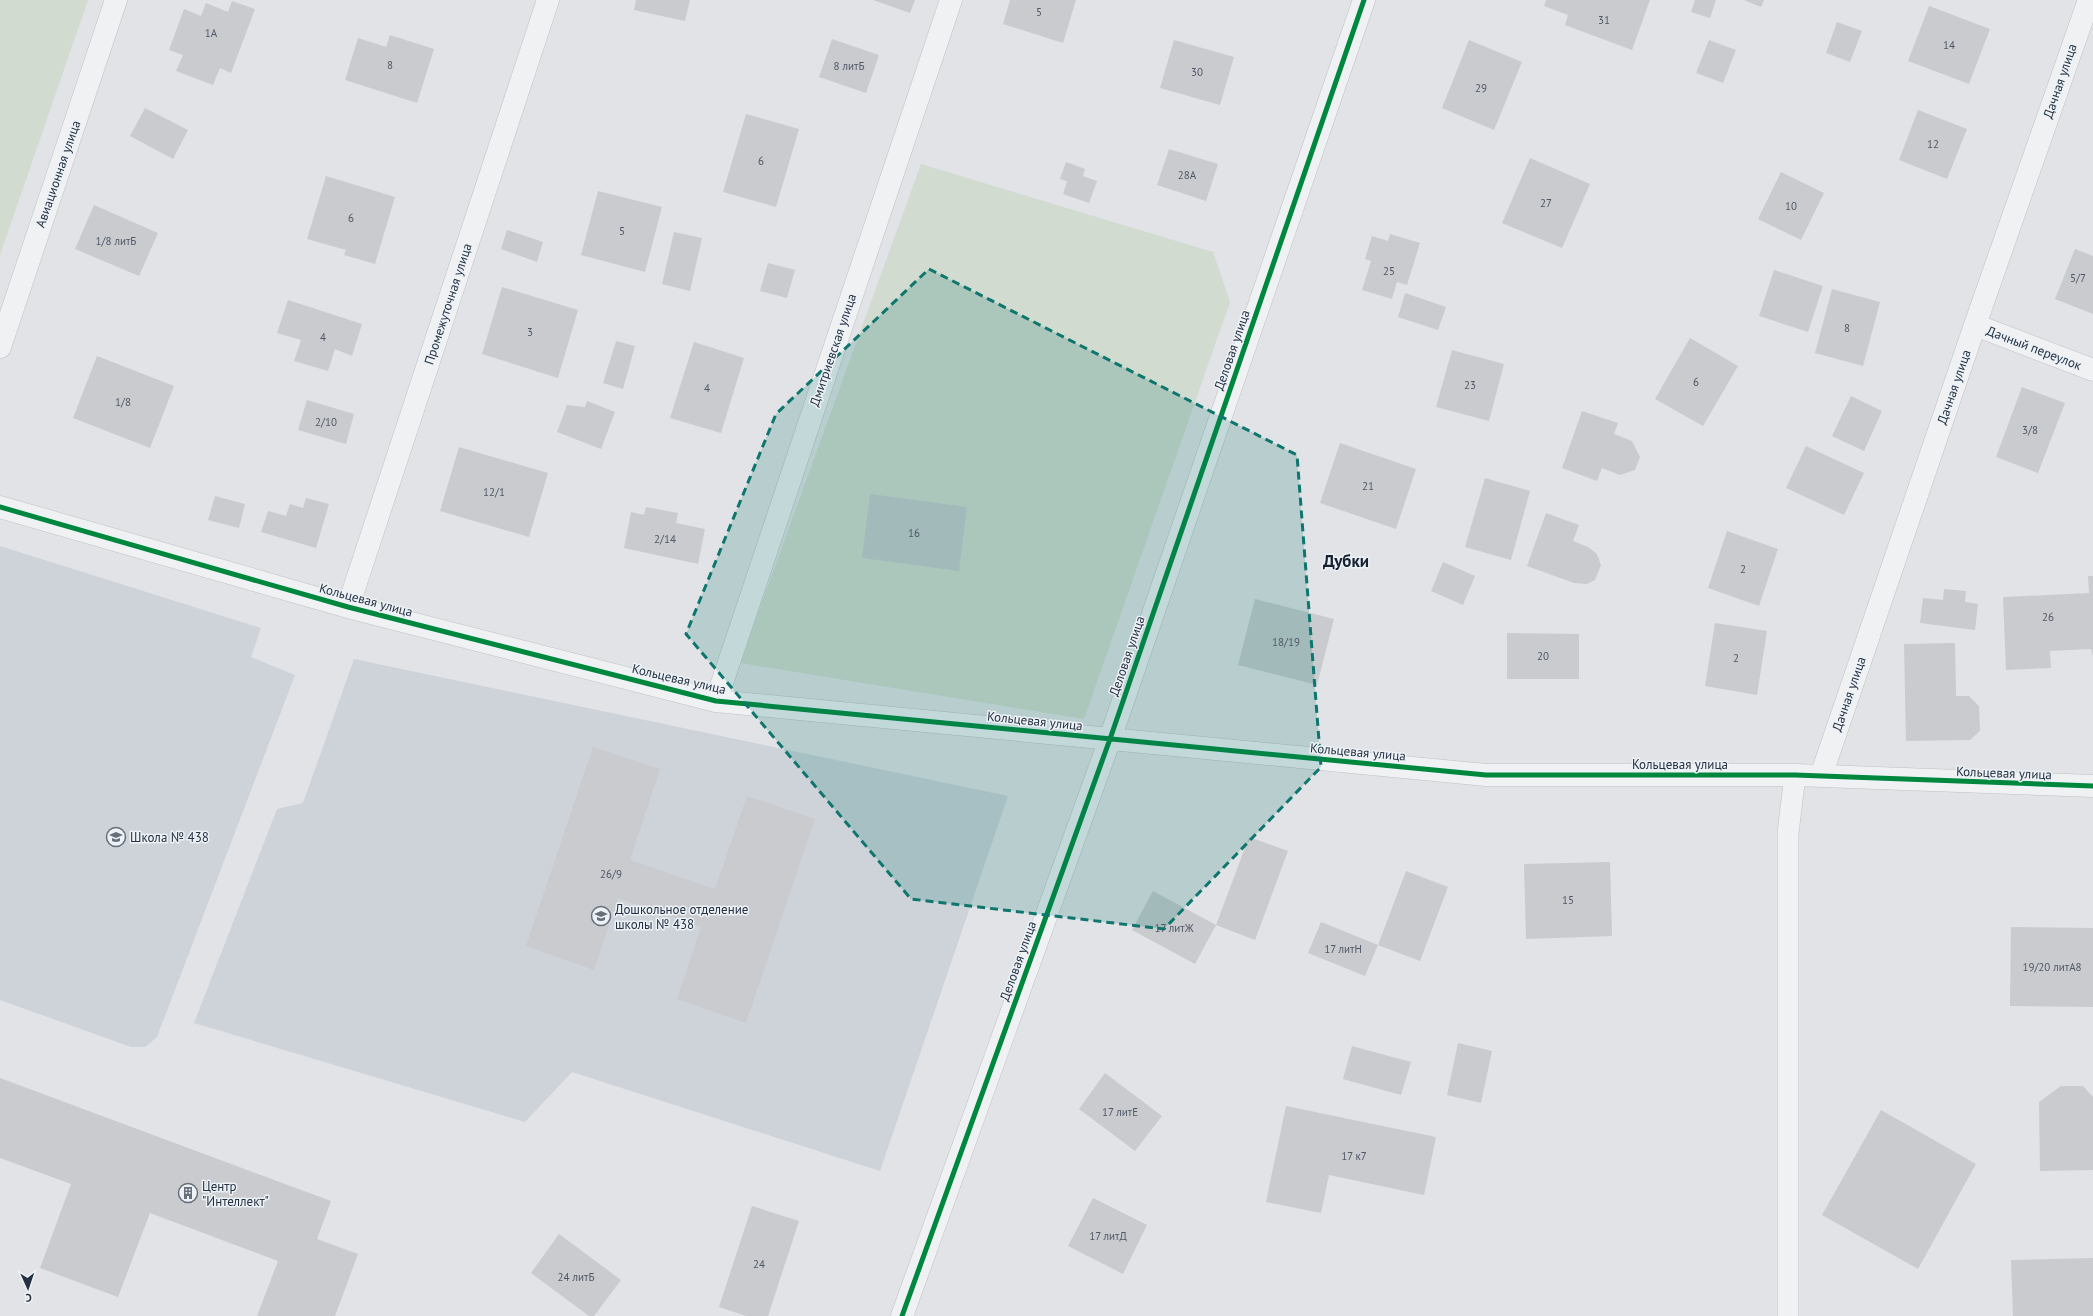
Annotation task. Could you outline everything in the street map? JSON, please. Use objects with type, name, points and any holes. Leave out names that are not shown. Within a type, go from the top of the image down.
[{"type":"street","name":"Авиационная улица","points":[[0,348],[116,0]]},
{"type":"street","name":"Промежуточная улица","points":[[348,607],[548,0]]},
{"type":"street","name":"Дмитриевская улица","points":[[716,701],[951,0]]},
{"type":"street","name":"Деловая улица","points":[[902,1316],[1110,739],[1364,0]]},
{"type":"street","name":"Дачная улица","points":[[1821,776],[1975,325],[2089,0]]},
{"type":"street","name":"Дачный переулок","points":[[1975,325],[2093,370]]},
{"type":"street","name":"Кольцевая улица","points":[[0,507],[348,607],[716,701],[1486,775],[1795,775],[2093,786]]},
{"type":"lane","points":[[1788,1316],[1788,833],[1795,775]]},
{"type":"highlighted area","points":[[929,269],[1297,455],[1321,767],[1164,929],[911,899],[686,634],[776,414]]},
{"type":"shaded area","points":[[0,0],[88,0],[0,255]]},
{"type":"shaded area","points":[[921,164],[1213,252],[1230,302],[1084,719],[740,663]]},
{"type":"shaded area","name":"Школа № 438","points":[[0,546],[261,628],[251,657],[295,675],[157,1037],[145,1047],[131,1047],[0,1000]]},
{"type":"shaded area","name":"Дошкольное отделение школы № 438","points":[[354,659],[1008,796],[880,1171],[572,1072],[525,1122],[194,1023],[277,809],[303,803]]},
{"type":"building","points":[[636,0],[690,0],[685,21],[634,10]]},
{"type":"building","points":[[873,0],[915,0],[910,13]]},
{"type":"building","points":[[1010,0],[1076,0],[1063,43],[1003,24]]},
{"type":"building","points":[[1546,0],[1650,0],[1632,50],[1565,25],[1568,15],[1544,6]]},
{"type":"building","points":[[1695,0],[1716,0],[1710,18],[1691,12]]},
{"type":"building","points":[[1744,0],[1764,0],[1761,7]]},
{"type":"building","points":[[232,1],[255,9],[231,73],[220,68],[213,85],[176,71],[183,55],[169,50],[184,9],[201,16],[206,3],[228,12]]},
{"type":"building","points":[[1929,6],[1990,29],[1969,84],[1908,61]]},
{"type":"building","points":[[1837,22],[1862,31],[1850,62],[1826,53]]},
{"type":"building","points":[[390,35],[434,49],[417,103],[345,80],[358,38],[386,47]]},
{"type":"building","points":[[832,39],[879,55],[866,93],[819,77]]},
{"type":"building","points":[[1174,40],[1234,57],[1220,105],[1160,88]]},
{"type":"building","points":[[1469,40],[1522,62],[1494,130],[1442,108]]},
{"type":"building","points":[[1709,40],[1736,50],[1723,83],[1696,73]]},
{"type":"building","points":[[145,108],[188,130],[173,159],[130,136]]},
{"type":"building","points":[[1918,110],[1967,129],[1947,179],[1899,160]]},
{"type":"building","points":[[746,114],[799,129],[776,207],[723,192]]},
{"type":"building","points":[[1169,149],[1218,164],[1206,201],[1157,185]]},
{"type":"building","points":[[1530,158],[1590,184],[1562,248],[1502,223]]},
{"type":"building","points":[[1066,162],[1085,169],[1083,176],[1097,181],[1089,203],[1063,194],[1067,181],[1060,179]]},
{"type":"building","points":[[1781,172],[1824,193],[1801,240],[1758,219]]},
{"type":"building","points":[[326,176],[395,197],[375,264],[344,255],[346,250],[307,239]]},
{"type":"building","points":[[598,191],[662,207],[645,272],[581,255]]},
{"type":"building","points":[[94,205],[158,233],[139,276],[75,249]]},
{"type":"building","points":[[507,230],[543,242],[537,262],[501,249]]},
{"type":"building","points":[[674,232],[702,238],[690,291],[662,284]]},
{"type":"building","points":[[1390,234],[1420,243],[1407,285],[1397,282],[1392,299],[1362,290],[1371,261],[1365,259],[1372,236],[1388,241]]},
{"type":"building","points":[[2075,249],[2093,256],[2093,314],[2055,299]]},
{"type":"building","points":[[768,263],[795,270],[787,298],[760,291]]},
{"type":"building","points":[[1774,270],[1823,286],[1808,332],[1759,316]]},
{"type":"building","points":[[502,287],[578,310],[558,378],[482,354]]},
{"type":"building","points":[[1832,289],[1880,302],[1863,366],[1815,353]]},
{"type":"building","points":[[1405,293],[1446,307],[1438,330],[1398,317]]},
{"type":"building","points":[[288,300],[362,324],[352,356],[335,349],[328,371],[294,361],[301,340],[277,333]]},
{"type":"building","points":[[1690,338],[1738,366],[1703,426],[1655,399]]},
{"type":"building","points":[[616,341],[635,346],[623,389],[603,383]]},
{"type":"building","points":[[694,342],[744,358],[721,433],[670,418]]},
{"type":"building","points":[[1452,350],[1504,364],[1489,421],[1436,407]]},
{"type":"building","points":[[97,356],[174,386],[150,448],[73,418]]},
{"type":"building","points":[[2022,387],[2065,403],[2038,473],[1996,457]]},
{"type":"building","points":[[1851,396],[1882,411],[1864,451],[1832,436]]},
{"type":"building","points":[[307,400],[354,414],[346,444],[298,430]]},
{"type":"building","points":[[587,401],[615,412],[601,449],[557,432],[567,405],[585,407]]},
{"type":"building","points":[[1582,411],[1618,423],[1614,434],[1632,441],[1640,457],[1635,470],[1620,475],[1602,468],[1597,481],[1562,468]]},
{"type":"building","points":[[1340,443],[1416,469],[1396,529],[1320,503]]},
{"type":"building","points":[[1806,446],[1864,473],[1844,515],[1786,488]]},
{"type":"building","points":[[459,447],[548,473],[529,537],[440,511]]},
{"type":"building","points":[[1485,478],[1530,491],[1511,560],[1465,547]]},
{"type":"building","points":[[870,494],[967,507],[959,571],[862,558]]},
{"type":"building","points":[[215,496],[245,504],[239,528],[208,520]]},
{"type":"building","points":[[306,498],[329,504],[316,548],[261,532],[268,511],[286,516],[290,504],[303,508]]},
{"type":"building","points":[[646,507],[678,513],[676,523],[705,529],[698,564],[624,548],[631,512],[644,515]]},
{"type":"building","points":[[1546,513],[1579,525],[1573,541],[1588,547],[1597,554],[1601,565],[1595,580],[1587,584],[1574,583],[1527,566]]},
{"type":"building","points":[[1727,531],[1778,549],[1759,606],[1708,588]]},
{"type":"building","points":[[1443,562],[1475,576],[1463,605],[1431,591]]},
{"type":"building","points":[[2088,576],[2093,576],[2093,656],[2091,649],[2050,651],[2051,668],[2006,670],[2003,597],[2089,593]]},
{"type":"building","points":[[1944,589],[1966,591],[1965,602],[1978,604],[1975,630],[1920,623],[1923,598],[1943,600]]},
{"type":"building","points":[[1255,599],[1334,619],[1317,685],[1238,665]]},
{"type":"building","points":[[1715,623],[1767,631],[1757,695],[1705,686]]},
{"type":"building","points":[[1507,633],[1579,634],[1579,679],[1507,679]]},
{"type":"building","points":[[1955,643],[1956,696],[1969,696],[1979,706],[1980,731],[1970,740],[1906,741],[1904,644]]},
{"type":"building","points":[[593,747],[660,769],[630,860],[715,889],[747,796],[815,819],[746,1023],[677,999],[701,927],[618,898],[594,970],[526,946]]},
{"type":"building","points":[[1249,837],[1288,851],[1255,940],[1216,925]]},
{"type":"building","points":[[1610,862],[1612,936],[1526,939],[1524,864]]},
{"type":"building","points":[[1406,871],[1448,887],[1420,961],[1378,945]]},
{"type":"building","points":[[1153,891],[1216,925],[1195,964],[1132,930]]},
{"type":"building","points":[[1321,922],[1378,945],[1365,976],[1308,953]]},
{"type":"building","points":[[2011,927],[2093,928],[2093,1007],[2010,1006]]},
{"type":"building","points":[[1458,1043],[1492,1051],[1481,1103],[1447,1095]]},
{"type":"building","points":[[1352,1046],[1411,1062],[1401,1095],[1343,1079]]},
{"type":"building","points":[[1105,1073],[1162,1116],[1135,1151],[1079,1109]]},
{"type":"building","name":"Центр \"Интеллект\"","points":[[0,1078],[331,1201],[317,1239],[358,1254],[335,1316],[257,1316],[278,1261],[150,1213],[118,1297],[40,1268],[71,1184],[0,1158]]},
{"type":"building","points":[[2061,1086],[2083,1086],[2093,1097],[2093,1170],[2040,1171],[2039,1102]]},
{"type":"building","points":[[1286,1106],[1436,1137],[1424,1195],[1329,1175],[1321,1213],[1266,1202]]},
{"type":"building","points":[[1881,1110],[1976,1164],[1918,1269],[1822,1215]]},
{"type":"building","points":[[1093,1198],[1147,1225],[1123,1274],[1068,1246]]},
{"type":"building","points":[[752,1206],[799,1221],[768,1316],[746,1316],[719,1307]]},
{"type":"building","points":[[559,1234],[621,1280],[594,1316],[589,1316],[531,1273]]},
{"type":"building","points":[[2093,1258],[2093,1316],[2013,1316],[2011,1260]]},
{"type":"cycle path","points":[[902,1316],[1110,739],[1364,0]]},
{"type":"cycle path","points":[[0,507],[348,607],[716,701],[1486,775],[1795,775],[2093,786]]},
{"type":"place","name":"Школа № 438","points":[[116,837]]},
{"type":"place","name":"Дошкольное отделение школы № 438","points":[[601,916]]},
{"type":"place","name":"Центр \"Интеллект\"","points":[[188,1193]]},
{"type":"district","name":"Дубки","points":[[1346,561]]}]
